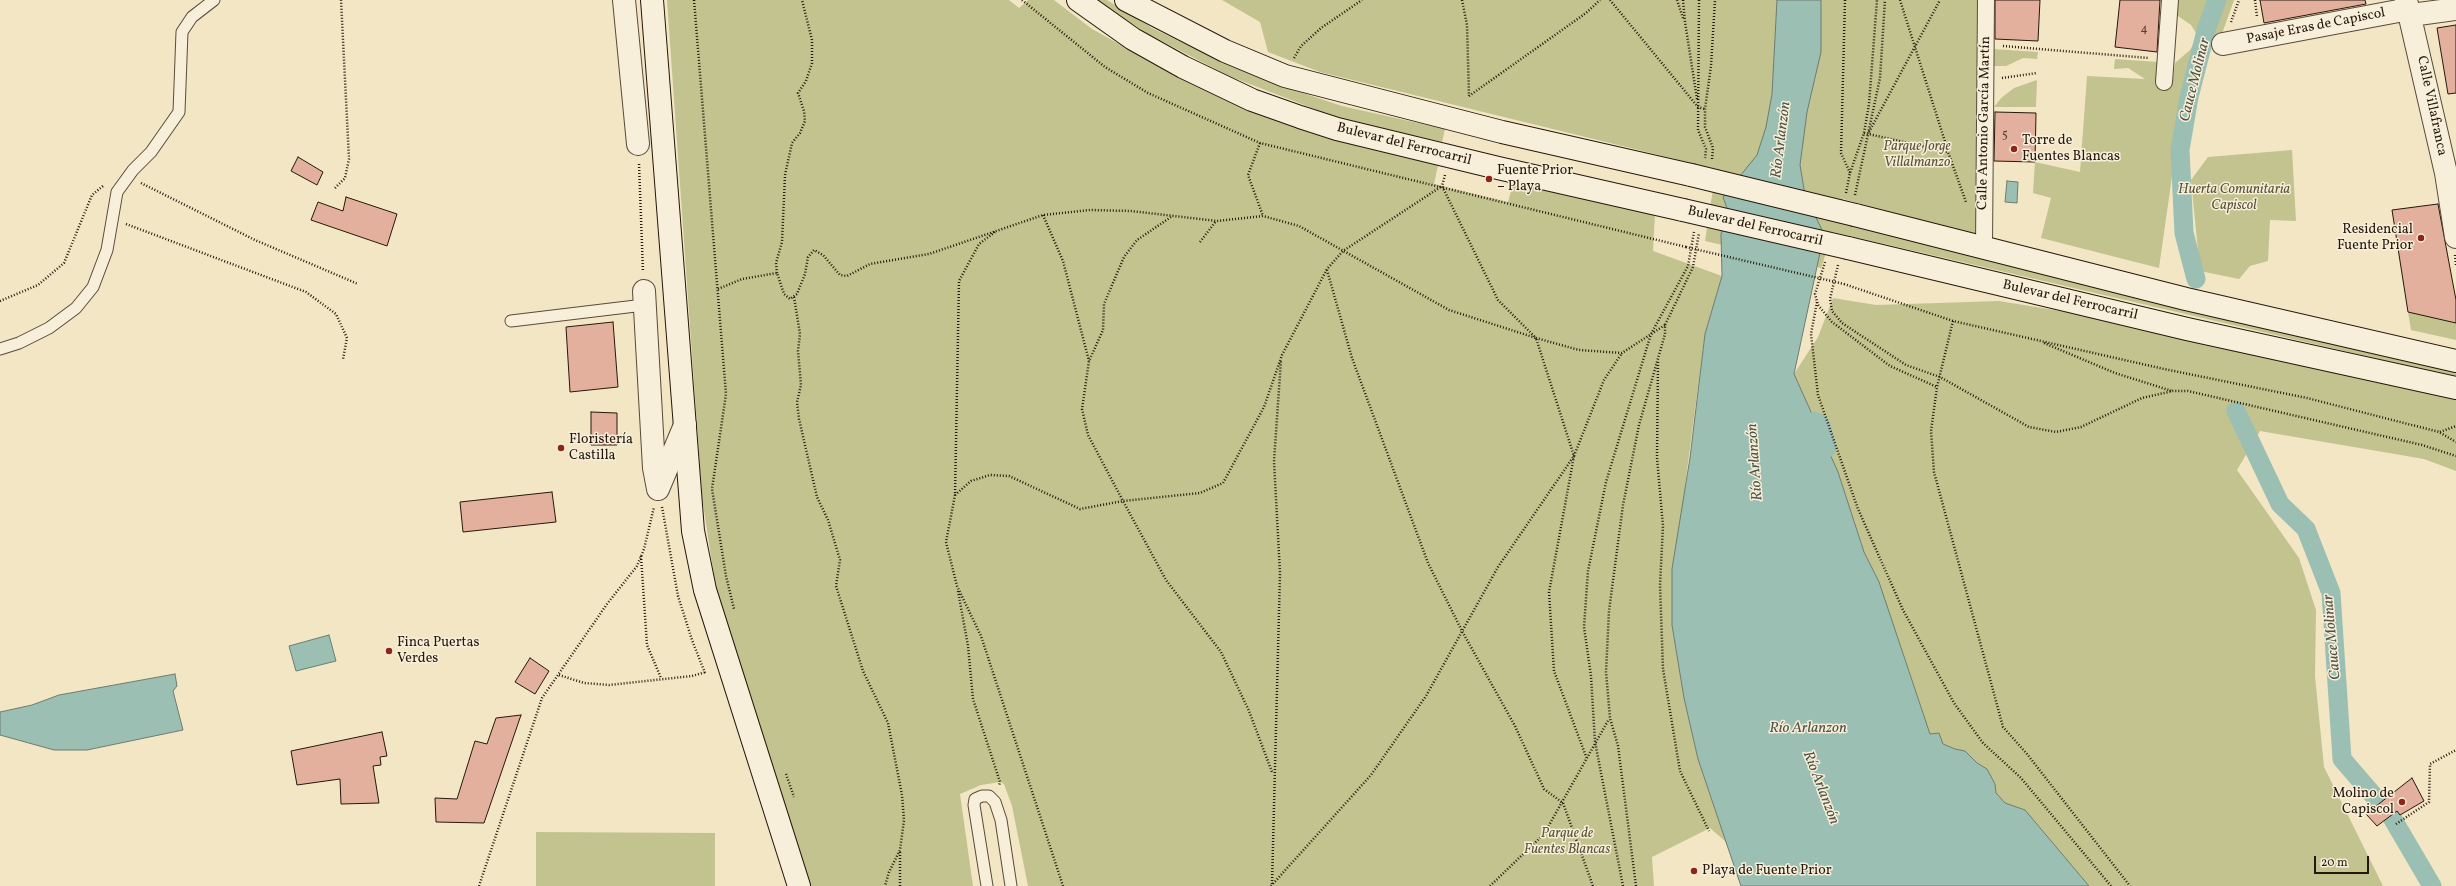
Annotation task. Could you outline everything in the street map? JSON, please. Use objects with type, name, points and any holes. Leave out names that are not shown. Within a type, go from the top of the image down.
[{"type":"main road","points":[[624,0],[638,144]]},
{"type":"main road","points":[[652,0],[693,531],[699,566],[799,886]]},
{"type":"main road","name":"Bulevar del Ferrocarril","points":[[1078,0],[1133,39],[1183,67],[1252,100],[1337,129],[1498,168],[1689,218],[2456,388]]},
{"type":"main road","points":[[1126,0],[1225,51],[1285,76],[1502,132],[1698,168],[1851,205],[1984,246],[2186,299],[2456,362]]},
{"type":"main road","name":"Pasaje Eras de Capiscol","points":[[2223,44],[2408,8],[2456,9]]},
{"type":"main road","name":"Calle Villafranca","points":[[2408,8],[2451,173],[2456,237]]},
{"type":"main road","points":[[644,298],[654,468],[658,489]]},
{"type":"main road","points":[[658,489],[685,425]]},
{"type":"street","name":"Calle Antonio García Martín","points":[[1984,246],[1986,0]]},
{"type":"street","points":[[2164,82],[2170,0]]},
{"type":"lane","points":[[0,349],[19,343],[49,328],[76,308],[93,287],[107,250],[117,192],[127,176],[151,152],[176,119],[181,104],[180,48],[182,32],[192,17],[214,0]]},
{"type":"lane","points":[[511,321],[644,298]]},
{"type":"lane","points":[[987,886],[974,805],[975,799],[982,796],[989,796],[995,802],[1001,820],[1012,886]]},
{"type":"path","points":[[335,188],[345,178],[349,160],[341,0]]},
{"type":"path","points":[[694,0],[726,394],[712,489],[726,576],[735,612]]},
{"type":"path","points":[[794,297],[790,298],[784,294],[777,273],[776,263],[782,242],[786,175],[792,142],[800,133],[805,121],[804,111],[798,93],[806,81],[812,64],[812,40],[802,0]]},
{"type":"path","points":[[1022,0],[1106,67],[1148,93],[1260,143],[1844,284],[1953,321],[2038,341],[2307,398],[2439,432],[2456,442]]},
{"type":"path","points":[[1291,64],[1301,46],[1362,0]]},
{"type":"path","points":[[1462,0],[1467,25],[1469,96],[1586,13],[1600,0]]},
{"type":"path","points":[[1610,0],[1698,108],[1705,109]]},
{"type":"path","points":[[1677,0],[1685,22]]},
{"type":"path","points":[[1683,0],[1698,108]]},
{"type":"path","points":[[1698,168],[1706,150],[1698,130],[1699,0]]},
{"type":"path","points":[[1712,161],[1713,148],[1705,127],[1705,109],[1709,81],[1715,0]]},
{"type":"path","points":[[1845,0],[1841,153],[1850,173]]},
{"type":"path","points":[[1851,205],[1850,173],[1864,133],[1869,104],[1877,0]]},
{"type":"path","points":[[1851,205],[1880,78],[1885,0]]},
{"type":"path","points":[[1900,0],[1948,152],[1968,207]]},
{"type":"path","points":[[1868,134],[1940,0]]},
{"type":"path","points":[[1986,44],[2166,59]]},
{"type":"path","points":[[1986,81],[2037,73]]},
{"type":"path","points":[[1864,133],[1948,152]]},
{"type":"path","points":[[1260,143],[1248,175],[1263,216]]},
{"type":"path","points":[[638,144],[644,298]]},
{"type":"path","points":[[2,301],[38,285],[53,275],[64,263],[70,251],[92,195],[108,183],[127,176],[255,240],[358,284]]},
{"type":"path","points":[[955,495],[971,481],[990,475],[1010,476],[1080,509],[1123,502],[1200,493],[1223,483],[1264,407],[1282,355],[1327,269],[1343,251],[1442,186]]},
{"type":"path","points":[[1442,186],[1498,300],[1536,338],[1574,456]]},
{"type":"path","points":[[900,886],[900,850],[904,820],[897,768],[888,723],[863,671],[836,586],[840,560],[828,520],[817,497],[798,420],[797,402],[801,385],[798,351],[800,334],[794,297],[802,281],[808,257],[814,250],[823,255],[840,275],[847,276],[870,264],[929,254],[997,230],[1043,216],[1090,210],[1131,211],[1171,217],[1217,221],[1263,216],[1299,226],[1449,310],[1579,350],[1622,353]]},
{"type":"path","points":[[1043,216],[1063,261],[1089,361]]},
{"type":"path","points":[[1171,217],[1137,240],[1124,256],[1104,304],[1103,330],[1089,361],[1082,409],[1088,436],[1166,580],[1221,652],[1249,711],[1273,774]]},
{"type":"path","points":[[1623,886],[1595,742],[1591,676],[1584,627],[1588,571],[1606,482],[1651,334],[1688,266],[1689,218]]},
{"type":"path","points":[[112,219],[149,231],[306,292],[336,314],[347,338],[343,359]]},
{"type":"path","points":[[1200,242],[1217,221]]},
{"type":"path","points":[[1636,886],[1618,746],[1610,718],[1606,672],[1615,553],[1639,425],[1658,358],[1665,325],[1694,267],[1700,227]]},
{"type":"path","points":[[995,802],[1000,782],[972,698],[968,646],[957,586],[946,542],[955,495],[959,282],[979,244],[997,230]]},
{"type":"path","points":[[1844,253],[1830,299],[1832,311],[1842,323],[1906,365],[1940,377],[2029,427],[2056,432],[2081,427],[2142,398],[2173,391],[2188,391],[2422,445],[2456,456]]},
{"type":"path","points":[[1827,256],[1815,294],[1817,302],[1832,322],[1890,366],[1937,387]]},
{"type":"path","points":[[1327,269],[1352,358],[1428,563],[1462,631],[1515,726],[1544,789],[1563,803],[1593,886]]},
{"type":"path","points":[[718,289],[742,279],[777,273]]},
{"type":"path","points":[[1817,302],[1811,334],[1818,394],[1858,509],[1902,610],[1954,703],[1983,743],[2020,778],[2111,886]]},
{"type":"path","points":[[1953,321],[1937,387],[1931,431],[1934,472],[2003,727],[2027,754],[2130,886]]},
{"type":"path","points":[[1587,759],[1554,671],[1549,592],[1574,456],[1604,380],[1622,353],[1665,325]]},
{"type":"path","points":[[2038,341],[2115,373],[2173,391]]},
{"type":"path","points":[[1272,886],[1273,774],[1280,573],[1274,461],[1282,355]]},
{"type":"path","points":[[1658,358],[1657,458],[1663,526],[1660,585],[1663,669],[1680,771],[1709,831]]},
{"type":"path","points":[[2439,432],[2456,426]]},
{"type":"path","points":[[1272,886],[1371,775],[1426,696],[1498,567],[1574,456]]},
{"type":"path","points":[[479,886],[532,721],[542,698],[607,604],[636,566],[641,556],[658,489]]},
{"type":"path","points":[[658,489],[678,596],[704,673]]},
{"type":"path","points":[[641,556],[647,645],[661,678]]},
{"type":"path","points":[[957,586],[981,636],[1063,886]]},
{"type":"path","points":[[559,675],[584,683],[609,685],[661,678],[692,676],[729,666]]},
{"type":"path","points":[[1490,886],[1544,834],[1610,718]]},
{"type":"path","points":[[2396,824],[2429,802],[2428,789],[2430,764],[2456,750]]},
{"type":"path","points":[[784,767],[796,804]]},
{"type":"path","points":[[885,886],[900,850]]},
{"type":"green space","name":"Parque de Fuentes Blancas","points":[[667,0],[1009,0],[1019,8],[1028,0],[1054,0],[1092,29],[1182,79],[1269,118],[1362,147],[1438,165],[1434,184],[1508,202],[1514,180],[1655,214],[1653,251],[1722,276],[1705,334],[1686,478],[1672,625],[1684,698],[1698,759],[1726,842],[1710,828],[1652,857],[1654,886],[1028,886],[1012,806],[1004,784],[1000,782],[981,785],[960,794],[973,886],[810,886],[721,612],[713,570],[702,497]]},
{"type":"green space","points":[[1096,0],[1107,0],[1152,28],[1191,47],[1282,86],[1342,106],[1445,129],[1442,142],[1338,118],[1229,76],[1148,34]]},
{"type":"green space","name":"Parque Jorge Villalmanzo","points":[[1222,0],[1981,0],[1976,235],[1843,199],[1837,219],[2117,293],[2456,373],[2456,377],[1833,232],[1821,268],[1705,241],[1716,169],[1320,72],[1268,52],[1260,22]]},
{"type":"green space","points":[[2175,0],[2209,0],[2185,85],[2159,268],[2041,238],[2051,198],[2033,193],[2035,162],[2080,172],[2087,76],[2145,79],[2128,68],[2114,69],[2115,59],[2158,62],[2156,81],[2172,83],[2175,63],[2190,50],[2194,43],[2196,33],[2191,25],[2175,14]]},
{"type":"green space","points":[[2223,0],[2234,0],[2219,42],[2210,40]]},
{"type":"green space","points":[[1993,49],[2038,52],[2037,59],[2023,58],[2006,66],[1992,66]]},
{"type":"green space","points":[[2037,80],[2036,107],[1994,107],[2001,98],[2014,88]]},
{"type":"green space","name":"Huerta Comunitaria Capiscol","points":[[2292,150],[2296,221],[2270,220],[2268,261],[2250,266],[2239,279],[2200,271],[2191,180],[2208,157]]},
{"type":"green space","points":[[1833,298],[1876,305],[1999,301],[2079,314],[2456,400],[2456,471],[2424,459],[2260,431],[2237,470],[2299,558],[2316,610],[2315,676],[2324,767],[2383,886],[2089,886],[2025,810],[2005,803],[1996,793],[1995,784],[1987,769],[1977,763],[1965,751],[1943,744],[1930,734],[1879,582],[1864,552],[1838,472],[1827,448],[1821,425],[1815,421],[1794,374],[1818,337]]},
{"type":"green space","points":[[2408,312],[2456,323],[2456,340],[2411,330]]},
{"type":"green space","points":[[536,832],[715,833],[715,886],[536,886]]},
{"type":"water","name":"Río Arlanzon","points":[[1777,0],[1821,0],[1821,52],[1807,112],[1800,165],[1805,195],[1824,234],[1794,374],[1838,472],[1864,552],[1879,582],[1930,734],[1939,733],[1943,744],[1965,751],[1977,763],[1987,769],[1995,784],[1996,793],[2005,803],[2025,810],[2089,886],[1741,886],[1698,759],[1684,698],[1672,625],[1672,569],[1690,458],[1705,334],[1722,276],[1721,234],[1728,211],[1723,197],[1757,155],[1766,127],[1772,94]]},
{"type":"water","points":[[2007,181],[2018,182],[2017,203],[2005,202]]},
{"type":"water","points":[[329,635],[336,661],[296,671],[289,646]]},
{"type":"water","points":[[175,674],[177,686],[173,691],[183,730],[87,750],[54,750],[0,735],[0,712],[32,705],[59,695]]},
{"type":"building","points":[[1995,0],[2040,0],[2038,41],[1995,39]]},
{"type":"building","points":[[2120,0],[2160,0],[2157,52],[2115,47]]},
{"type":"building","points":[[2260,0],[2365,0],[2366,4],[2264,23]]},
{"type":"building","points":[[2456,25],[2456,93],[2448,94],[2437,28]]},
{"type":"building","name":"Torre de Fuentes Blancas","points":[[1995,112],[2036,113],[2035,162],[1994,161]]},
{"type":"building","points":[[298,157],[323,172],[317,185],[291,171]]},
{"type":"building","points":[[346,197],[397,214],[387,246],[311,220],[318,202],[343,211]]},
{"type":"building","name":"Residencial Fuente Prior","points":[[2438,204],[2456,300],[2456,323],[2408,312],[2392,210]]},
{"type":"building","points":[[613,322],[618,387],[570,392],[566,327]]},
{"type":"building","points":[[591,412],[617,413],[617,445],[591,445]]},
{"type":"building","points":[[552,492],[556,522],[463,532],[460,502]]},
{"type":"building","points":[[530,658],[549,671],[535,694],[515,682]]},
{"type":"building","points":[[521,715],[484,823],[436,822],[435,798],[457,799],[475,741],[487,744],[496,718]]},
{"type":"building","points":[[382,732],[387,756],[380,757],[381,765],[373,766],[379,803],[341,804],[340,779],[297,785],[291,751]]},
{"type":"building","name":"Molino de Capiscol","points":[[2412,778],[2424,801],[2400,815],[2397,811],[2377,826],[2366,814]]},
{"type":"waterway","name":"Cauce Molinar","points":[[2196,279],[2184,233],[2180,150],[2189,97],[2207,27],[2217,0]]},
{"type":"waterway","name":"Cauce Molinar","points":[[2236,411],[2280,504],[2306,529],[2331,593],[2342,759],[2380,803]]},
{"type":"waterway","points":[[1815,421],[1821,425],[1827,448]]},
{"type":"waterway","name":"Cauce Molinar","points":[[2391,816],[2432,886]]},
{"type":"place","name":"Torre de Fuentes Blancas","points":[[2014,149]]},
{"type":"place","name":"Fuente Prior – Playa","points":[[1489,179]]},
{"type":"place","name":"Residencial Fuente Prior","points":[[2421,238]]},
{"type":"place","name":"Floristería Castilla","points":[[561,448]]},
{"type":"place","name":"Finca Puertas Verdes","points":[[389,651]]},
{"type":"place","name":"Molino de Capiscol","points":[[2402,802]]},
{"type":"place","name":"Playa de Fuente Prior","points":[[1694,871]]},
{"type":"water label","name":"Río Arlanzón","points":[[1782,140]]},
{"type":"water label","name":"Río Arlanzón","points":[[1756,462]]},
{"type":"water label","name":"Río Arlanzón","points":[[1820,788]]}]
